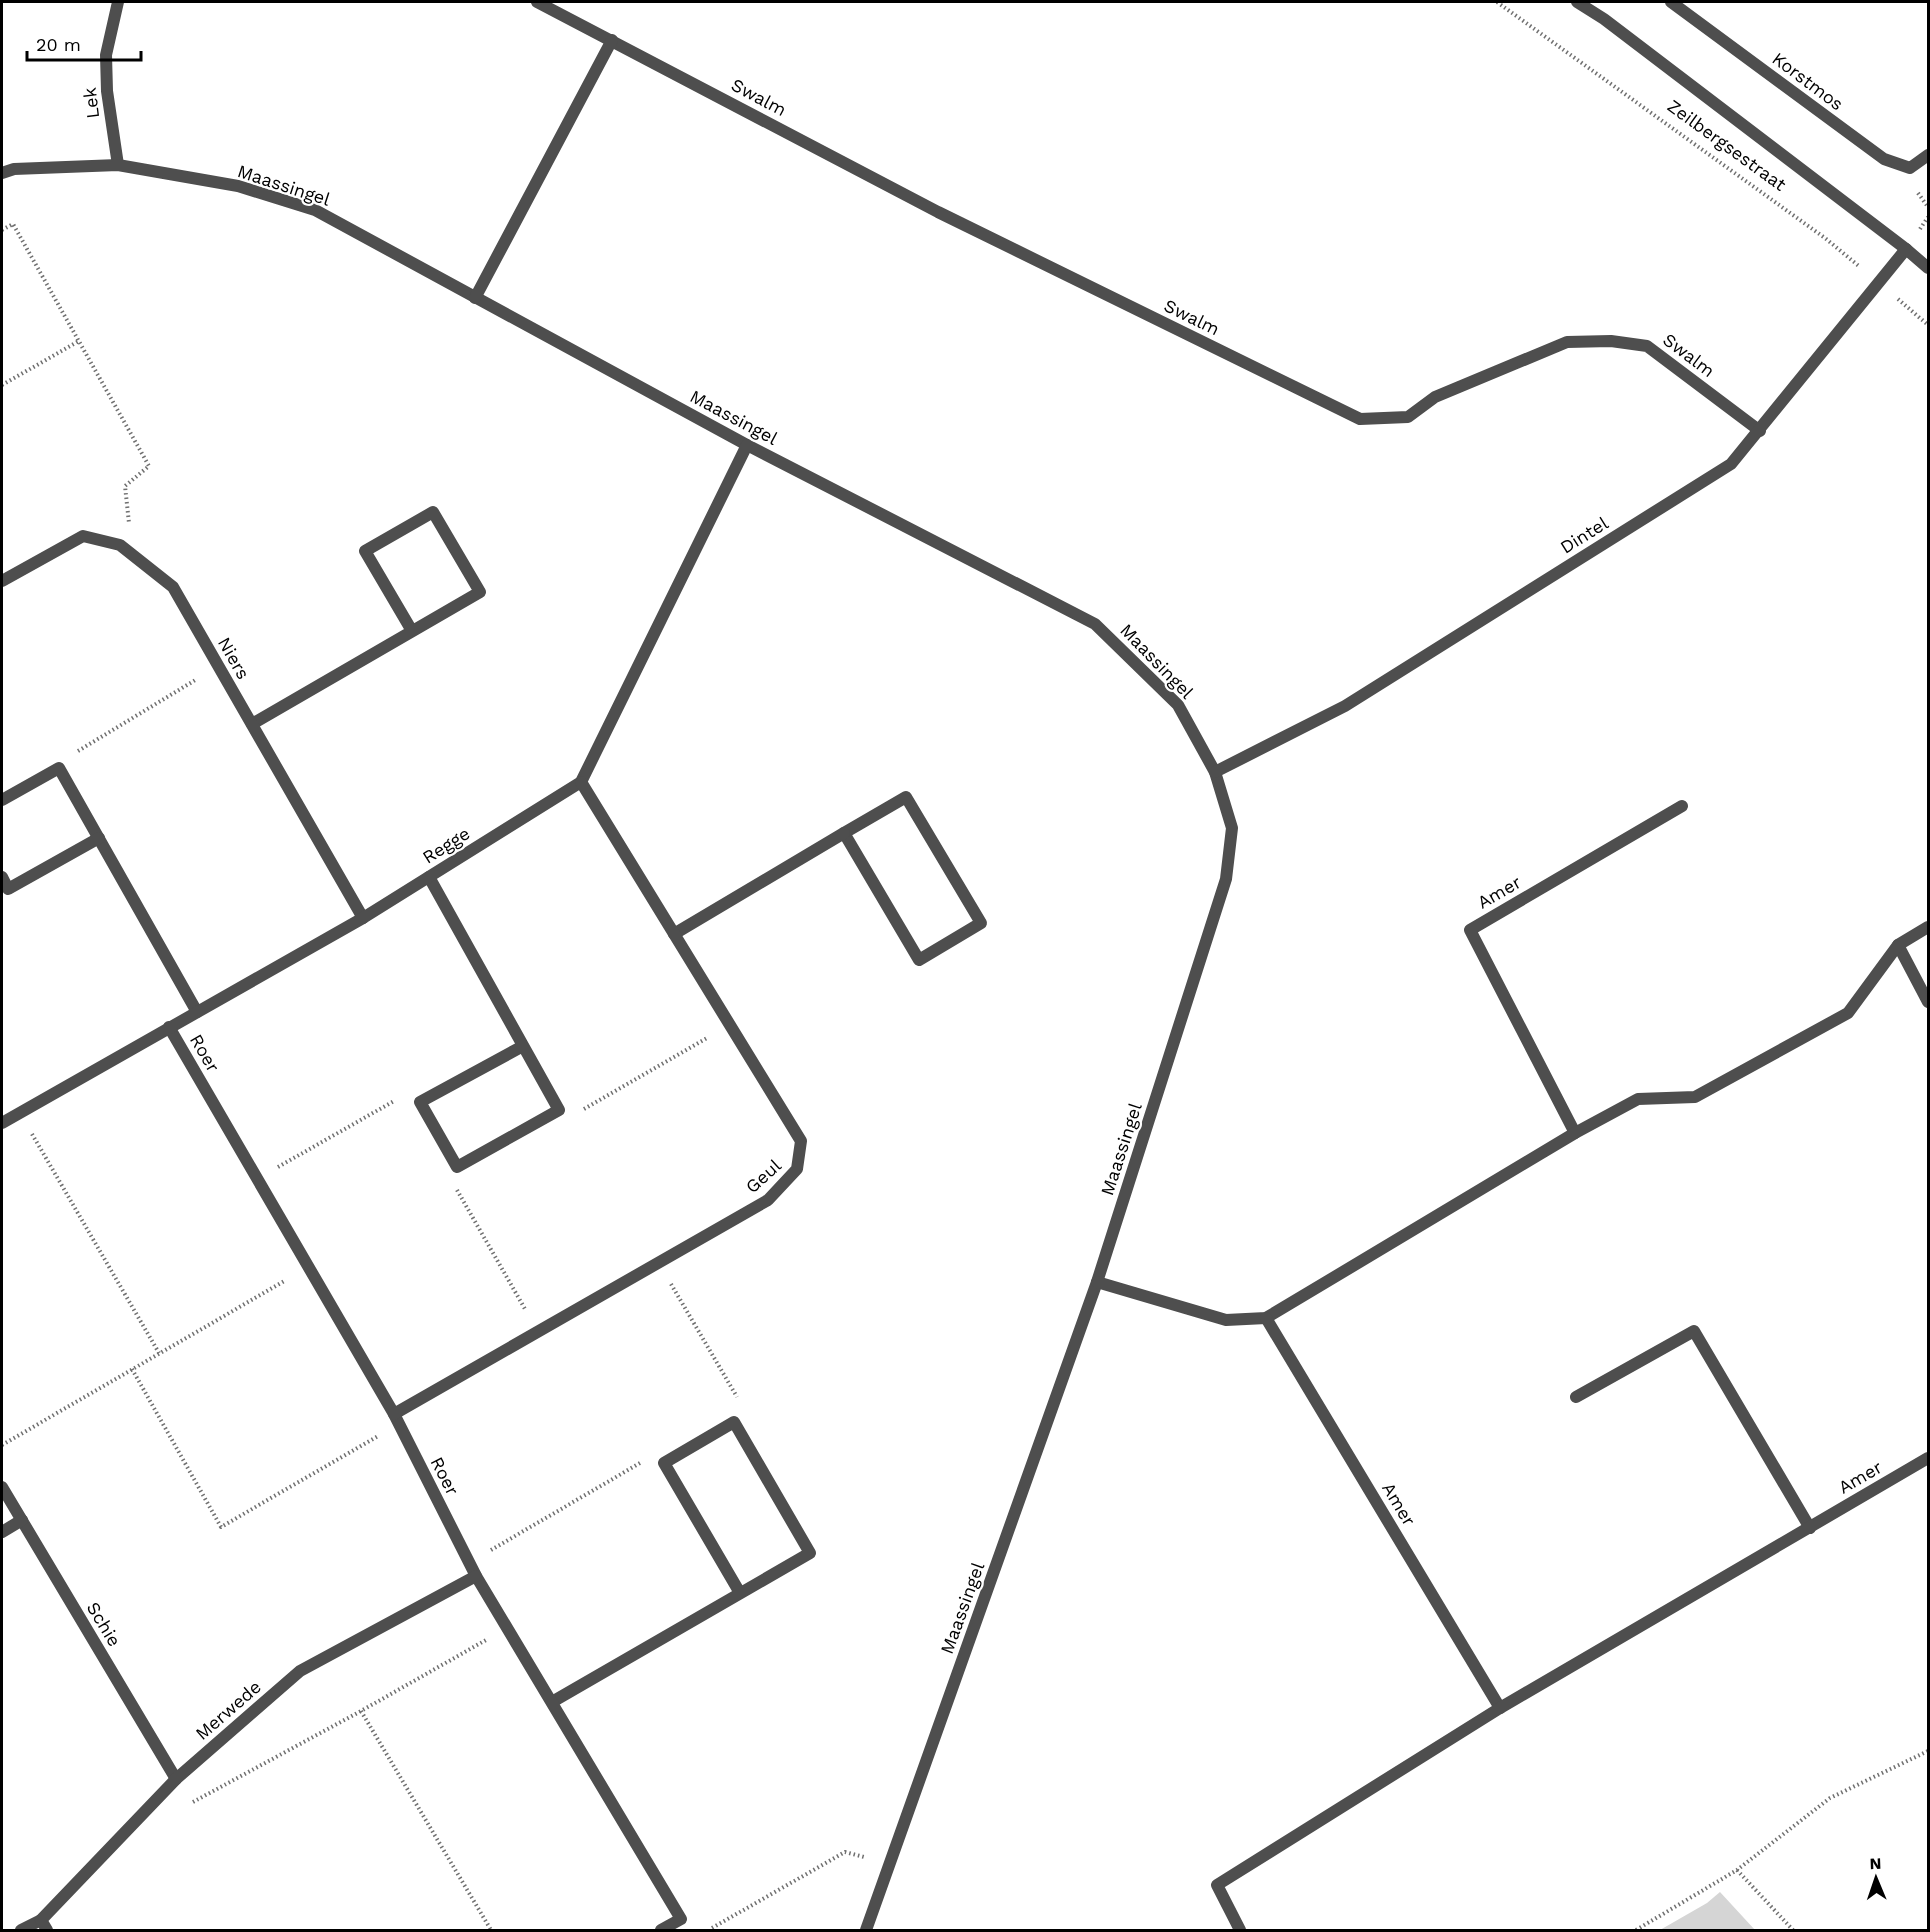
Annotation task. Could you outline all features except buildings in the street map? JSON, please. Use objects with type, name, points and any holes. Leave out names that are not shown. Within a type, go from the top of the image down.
[{"type":"street","name":"Lek","points":[[118,2],[106,56],[107,91],[118,165]]},
{"type":"street","name":"Swalm","points":[[537,2],[938,212],[1360,419],[1408,417],[1435,398],[1567,342],[1611,341],[1647,346],[1760,431]]},
{"type":"street","name":"Zeilbergsestraat","points":[[1577,2],[1613,26],[1929,268]]},
{"type":"street","name":"Korstmos","points":[[1671,2],[1884,159],[1910,168],[1929,155]]},
{"type":"street","points":[[475,297],[612,40]]},
{"type":"street","name":"Maassingel","points":[[2,172],[14,169],[118,165],[238,186],[315,210],[747,445],[1095,624],[1178,705],[1215,772],[1232,828],[1226,879],[1097,1282],[866,1930]]},
{"type":"street","name":"Dintel","points":[[1215,772],[1346,706],[1731,464],[1906,249]]},
{"type":"street","points":[[581,782],[747,445]]},
{"type":"street","points":[[252,724],[412,631],[480,591],[433,512],[365,551],[412,631]]},
{"type":"street","name":"Niers","points":[[2,581],[83,536],[120,545],[173,587],[363,918]]},
{"type":"street","points":[[2,800],[59,768],[197,1012]]},
{"type":"street","name":"Regge","points":[[2,1123],[363,918],[581,782]]},
{"type":"street","name":"Geul","points":[[396,1419],[538,1332],[768,1200],[797,1169],[801,1141],[581,782]]},
{"type":"street","points":[[674,934],[844,833],[906,797],[981,923],[919,960],[844,833]]},
{"type":"street","name":"Amer","points":[[1575,1133],[1470,930],[1682,806]]},
{"type":"street","points":[[2,878],[8,890],[99,838]]},
{"type":"street","points":[[429,877],[559,1110],[457,1167],[420,1102],[523,1046]]},
{"type":"street","points":[[1097,1282],[1226,1320],[1266,1318],[1575,1133],[1638,1099],[1695,1097],[1848,1012],[1898,945],[1929,927]]},
{"type":"street","points":[[1898,945],[1929,1002]]},
{"type":"street","name":"Roer","points":[[169,1028],[396,1419],[476,1576],[681,1919],[661,1930]]},
{"type":"street","name":"Amer","points":[[1266,1318],[1500,1708]]},
{"type":"street","points":[[1576,1397],[1694,1331],[1810,1527]]},
{"type":"street","points":[[552,1702],[810,1553],[734,1422],[664,1462],[740,1593]]},
{"type":"street","name":"Amer","points":[[1240,1930],[1217,1885],[1500,1708],[1929,1458]]},
{"type":"street","name":"Schie","points":[[2,1487],[176,1779]]},
{"type":"street","points":[[2,1532],[22,1520]]},
{"type":"street","name":"Merwede","points":[[21,1930],[44,1925],[176,1779],[300,1671],[476,1576]]},
{"type":"path","name":"Zeilbergsestraat","points":[[1497,2],[1825,238],[1929,325]]},
{"type":"path","points":[[2,230],[14,224],[149,466],[124,486],[133,555]]},
{"type":"path","points":[[2,385],[79,340]]},
{"type":"path","points":[[59,768],[64,759],[219,666]]},
{"type":"path","points":[[559,1110],[584,1109],[730,1026]]},
{"type":"path","points":[[257,1179],[402,1096],[420,1102]]},
{"type":"path","points":[[20,1112],[159,1354]]},
{"type":"path","points":[[457,1167],[454,1185],[538,1332]]},
{"type":"path","points":[[659,1263],[742,1405],[734,1422]]},
{"type":"path","points":[[2,1445],[309,1268]]},
{"type":"path","points":[[132,1369],[221,1527],[396,1419]]},
{"type":"path","points":[[469,1562],[647,1459],[664,1462]]},
{"type":"path","points":[[187,1805],[361,1711],[507,1628]]},
{"type":"path","points":[[361,1711],[491,1930]]},
{"type":"path","points":[[1636,1930],[1737,1870],[1830,1798],[1929,1751]]},
{"type":"path","points":[[712,1928],[845,1852],[889,1865]]},
{"type":"path","points":[[1737,1870],[1793,1930]]},
{"type":"shaded area","points":[[1720,1892],[1755,1930],[1660,1930],[1707,1903]]}]
